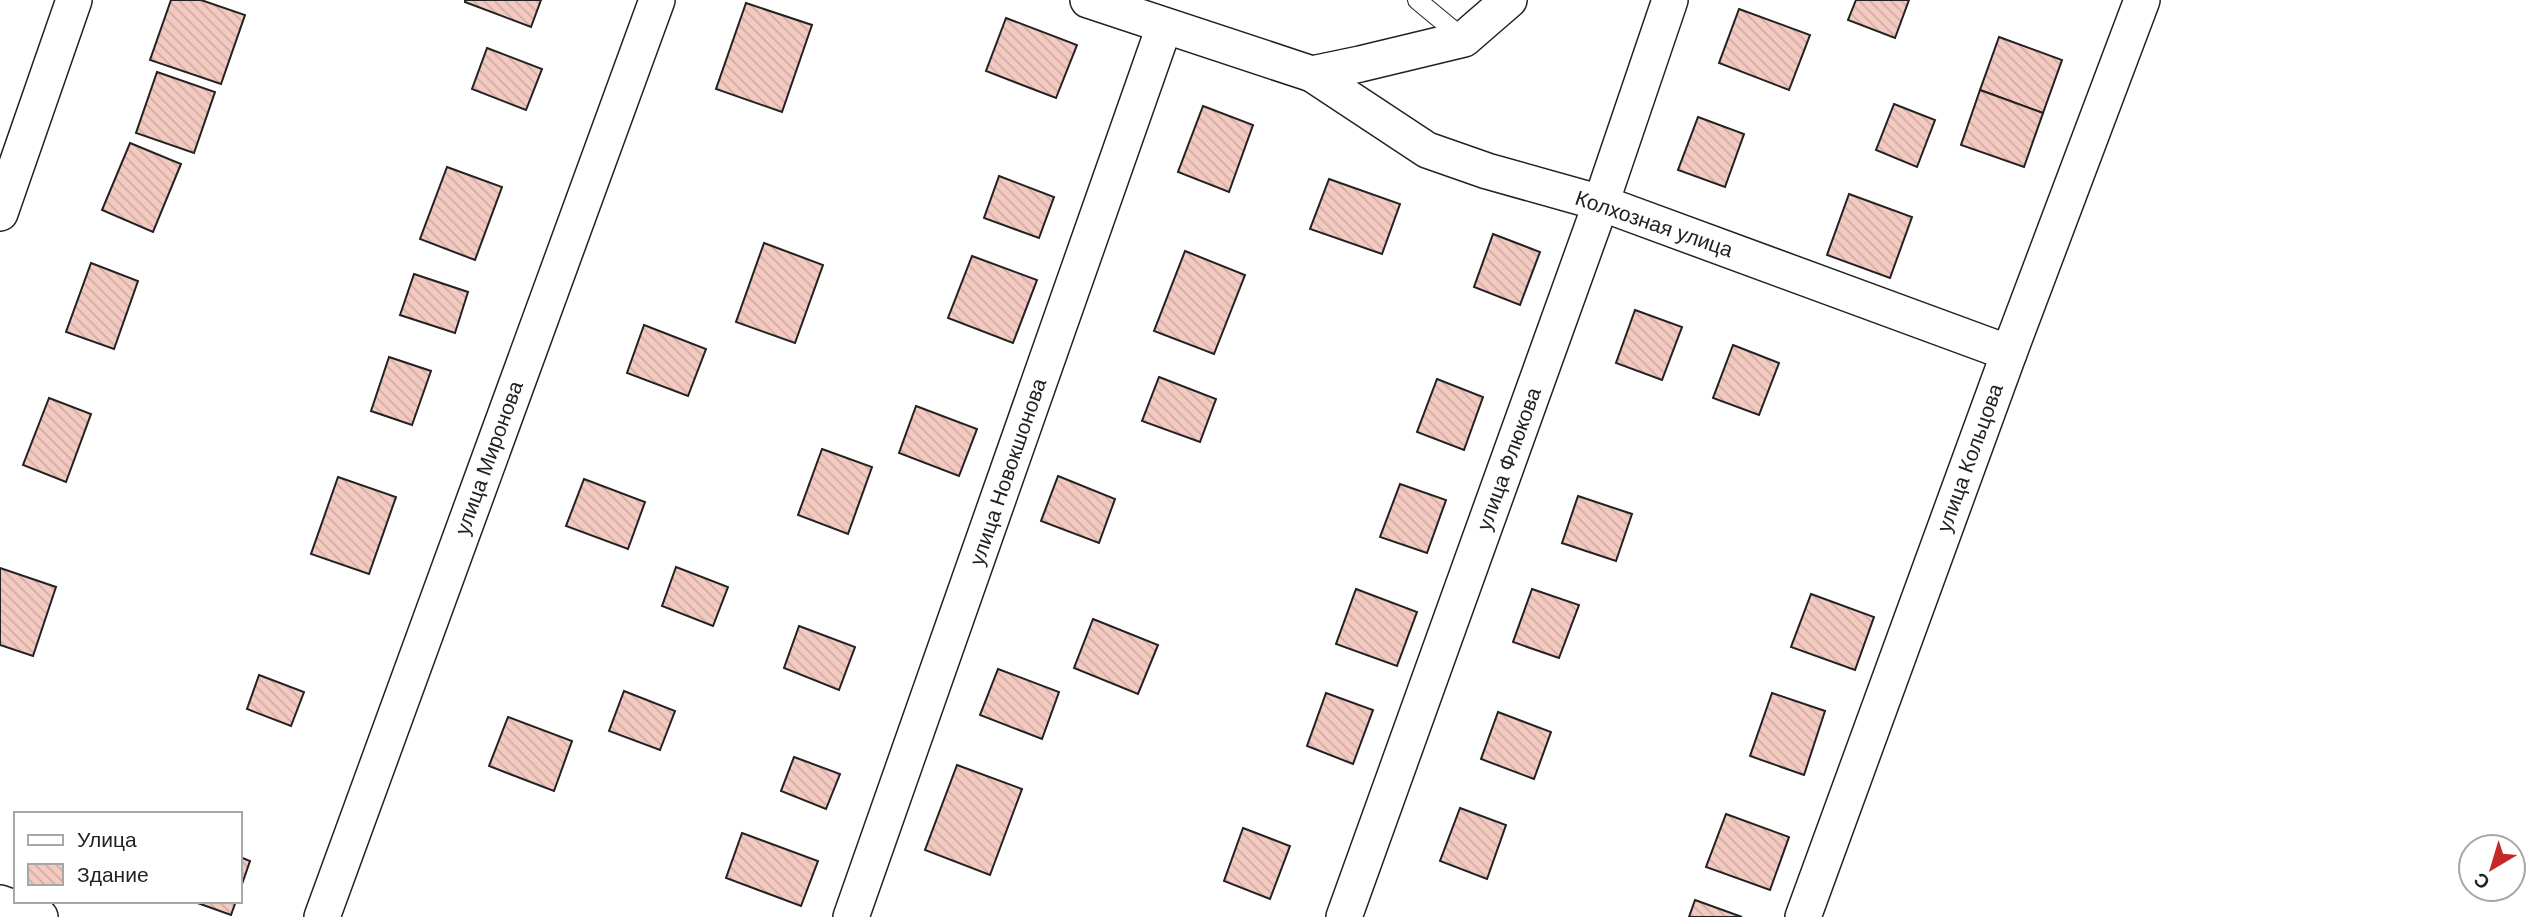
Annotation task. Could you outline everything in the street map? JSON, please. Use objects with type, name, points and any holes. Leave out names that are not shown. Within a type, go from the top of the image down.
[{"type":"street","points":[[0,213],[74,0]]},
{"type":"street","name":"улица Миронова","points":[[322,917],[657,0]]},
{"type":"street","name":"Колхозная улица","points":[[1088,0],[1312,74],[1427,150],[1487,171],[1601,203],[2009,353]]},
{"type":"street","name":"Колхозная улица","points":[[1312,74],[1360,65],[1464,38],[1508,0]]},
{"type":"street","name":"улица Флюкова","points":[[1344,917],[1601,203],[1670,0]]},
{"type":"street","name":"улица Кольцова","points":[[1802,917],[2142,0]]},
{"type":"street","name":"улица Новокшонова","points":[[851,917],[1164,27]]},
{"type":"street","points":[[0,903],[40,917]]},
{"type":"lane","points":[[1417,0],[1464,38]]},
{"type":"building","points":[[171,0],[201,0],[245,15],[221,84],[150,60]]},
{"type":"building","points":[[465,0],[541,0],[531,27]]},
{"type":"building","points":[[1856,0],[1909,0],[1895,38],[1848,20]]},
{"type":"building","points":[[746,3],[812,25],[782,112],[716,89]]},
{"type":"building","points":[[1739,9],[1810,35],[1789,90],[1719,63]]},
{"type":"building","points":[[1006,18],[1077,45],[1056,98],[986,71]]},
{"type":"building","points":[[1999,37],[2062,60],[2043,113],[1980,90]]},
{"type":"building","points":[[487,48],[542,69],[526,110],[472,89]]},
{"type":"building","points":[[157,72],[215,92],[194,153],[136,133]]},
{"type":"building","points":[[1980,90],[2043,113],[2024,167],[1961,145]]},
{"type":"building","points":[[1894,104],[1935,120],[1917,167],[1876,150]]},
{"type":"building","points":[[1203,106],[1253,125],[1229,192],[1178,172]]},
{"type":"building","points":[[1698,117],[1744,134],[1725,187],[1678,170]]},
{"type":"building","points":[[130,143],[181,164],[153,232],[102,210]]},
{"type":"building","points":[[447,167],[502,187],[475,260],[420,239]]},
{"type":"building","points":[[999,176],[1054,197],[1039,238],[984,218]]},
{"type":"building","points":[[1329,179],[1400,204],[1382,254],[1310,229]]},
{"type":"building","points":[[1849,194],[1912,217],[1890,278],[1827,255]]},
{"type":"building","points":[[1493,234],[1540,252],[1520,305],[1474,287]]},
{"type":"building","points":[[764,243],[823,265],[795,343],[736,322]]},
{"type":"building","points":[[1185,251],[1245,275],[1214,354],[1154,331]]},
{"type":"building","points":[[972,256],[1037,280],[1013,343],[948,318]]},
{"type":"building","points":[[91,263],[138,281],[114,349],[66,332]]},
{"type":"building","points":[[414,274],[468,292],[455,333],[400,315]]},
{"type":"building","points":[[1635,310],[1682,327],[1662,380],[1616,363]]},
{"type":"building","points":[[644,325],[706,349],[688,396],[627,373]]},
{"type":"building","points":[[1733,345],[1779,363],[1759,415],[1713,398]]},
{"type":"building","points":[[389,357],[431,371],[412,425],[371,411]]},
{"type":"building","points":[[1159,377],[1216,399],[1200,442],[1142,421]]},
{"type":"building","points":[[1437,379],[1483,397],[1464,450],[1417,432]]},
{"type":"building","points":[[49,398],[91,414],[66,482],[23,465]]},
{"type":"building","points":[[916,406],[977,429],[959,476],[899,453]]},
{"type":"building","points":[[822,449],[872,467],[848,534],[798,515]]},
{"type":"building","points":[[1058,476],[1115,499],[1099,543],[1041,521]]},
{"type":"building","points":[[338,477],[396,497],[369,574],[311,554]]},
{"type":"building","points":[[584,479],[645,502],[628,549],[566,526]]},
{"type":"building","points":[[1400,484],[1446,500],[1427,553],[1380,537]]},
{"type":"building","points":[[1578,496],[1632,514],[1616,561],[1562,543]]},
{"type":"building","points":[[676,567],[728,587],[713,626],[662,606]]},
{"type":"building","points":[[0,568],[56,587],[33,656],[0,645]]},
{"type":"building","points":[[1356,589],[1417,612],[1397,666],[1336,644]]},
{"type":"building","points":[[1532,589],[1579,605],[1559,658],[1513,642]]},
{"type":"building","points":[[1811,594],[1874,617],[1855,670],[1791,647]]},
{"type":"building","points":[[1093,619],[1158,645],[1138,694],[1074,668]]},
{"type":"building","points":[[799,626],[855,647],[839,690],[784,668]]},
{"type":"building","points":[[998,669],[1059,692],[1042,739],[980,715]]},
{"type":"building","points":[[259,675],[304,692],[291,726],[247,709]]},
{"type":"building","points":[[624,691],[675,711],[660,750],[609,731]]},
{"type":"building","points":[[1326,693],[1373,710],[1353,764],[1307,746]]},
{"type":"building","points":[[1772,693],[1825,711],[1804,775],[1750,756]]},
{"type":"building","points":[[1498,712],[1551,732],[1534,779],[1481,759]]},
{"type":"building","points":[[508,717],[572,741],[554,791],[489,766]]},
{"type":"building","points":[[794,757],[840,774],[826,809],[781,791]]},
{"type":"building","points":[[957,765],[1022,789],[990,875],[925,850]]},
{"type":"building","points":[[1460,808],[1506,825],[1487,879],[1440,861]]},
{"type":"building","points":[[1726,814],[1789,837],[1770,890],[1706,867]]},
{"type":"building","points":[[1243,828],[1290,846],[1270,899],[1224,881]]},
{"type":"building","points":[[742,833],[818,861],[801,906],[726,878]]},
{"type":"building","points":[[242,858],[250,861],[242,884]]},
{"type":"building","points":[[1695,900],[1742,917],[1689,917]]},
{"type":"building","points":[[198,903],[235,903],[231,915]]}]
